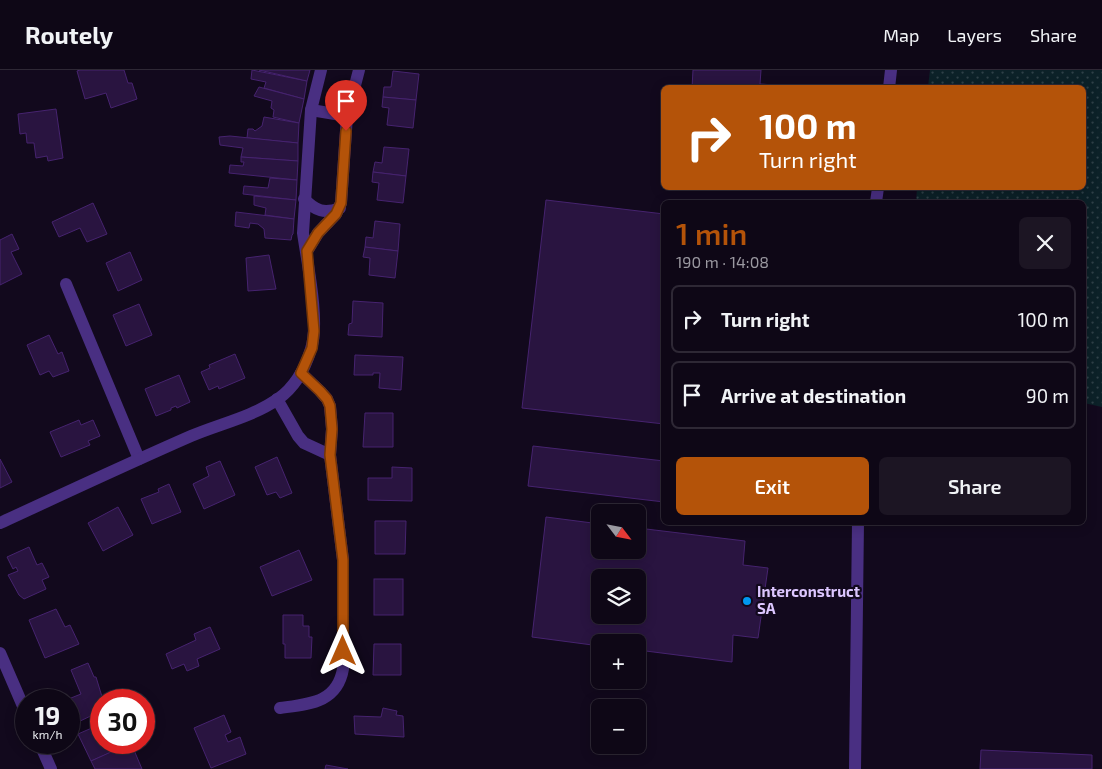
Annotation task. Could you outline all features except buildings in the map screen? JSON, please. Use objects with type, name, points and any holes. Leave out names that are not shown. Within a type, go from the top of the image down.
[{"type":"street","points":[[0,522],[200,432],[261,409],[291,388],[301,373],[312,348],[314,331],[307,251],[303,233],[311,110],[321,70]]},
{"type":"street","points":[[307,251],[315,237],[340,208],[347,116],[359,70]]},
{"type":"street","points":[[889,85],[891,70]]},
{"type":"street","points":[[311,110],[347,116]]},
{"type":"street","points":[[304,199],[312,208],[319,211],[324,212],[340,208]]},
{"type":"street","points":[[66,284],[139,459]]},
{"type":"street","points":[[280,708],[317,701],[327,697],[336,690],[341,680],[343,669],[343,560],[330,455],[332,429],[330,406],[327,399],[301,373]]},
{"type":"street","points":[[277,399],[304,443],[330,455]]},
{"type":"street","points":[[855,769],[858,525]]},
{"type":"street","points":[[0,653],[16,689]]},
{"type":"street","points":[[44,754],[51,769]]},
{"type":"shaded area","points":[[930,70],[1102,70],[1102,407],[1086,403],[1086,200],[916,200],[917,190],[1086,190],[1086,85],[928,85]]},
{"type":"place","name":"Interconstruct SA","points":[[747,601]]},
{"type":"route","points":[[343,651],[343,560],[330,455],[332,429],[330,406],[320,391],[301,373],[312,348],[314,331],[307,251],[318,233],[340,208],[346,131]]}]
